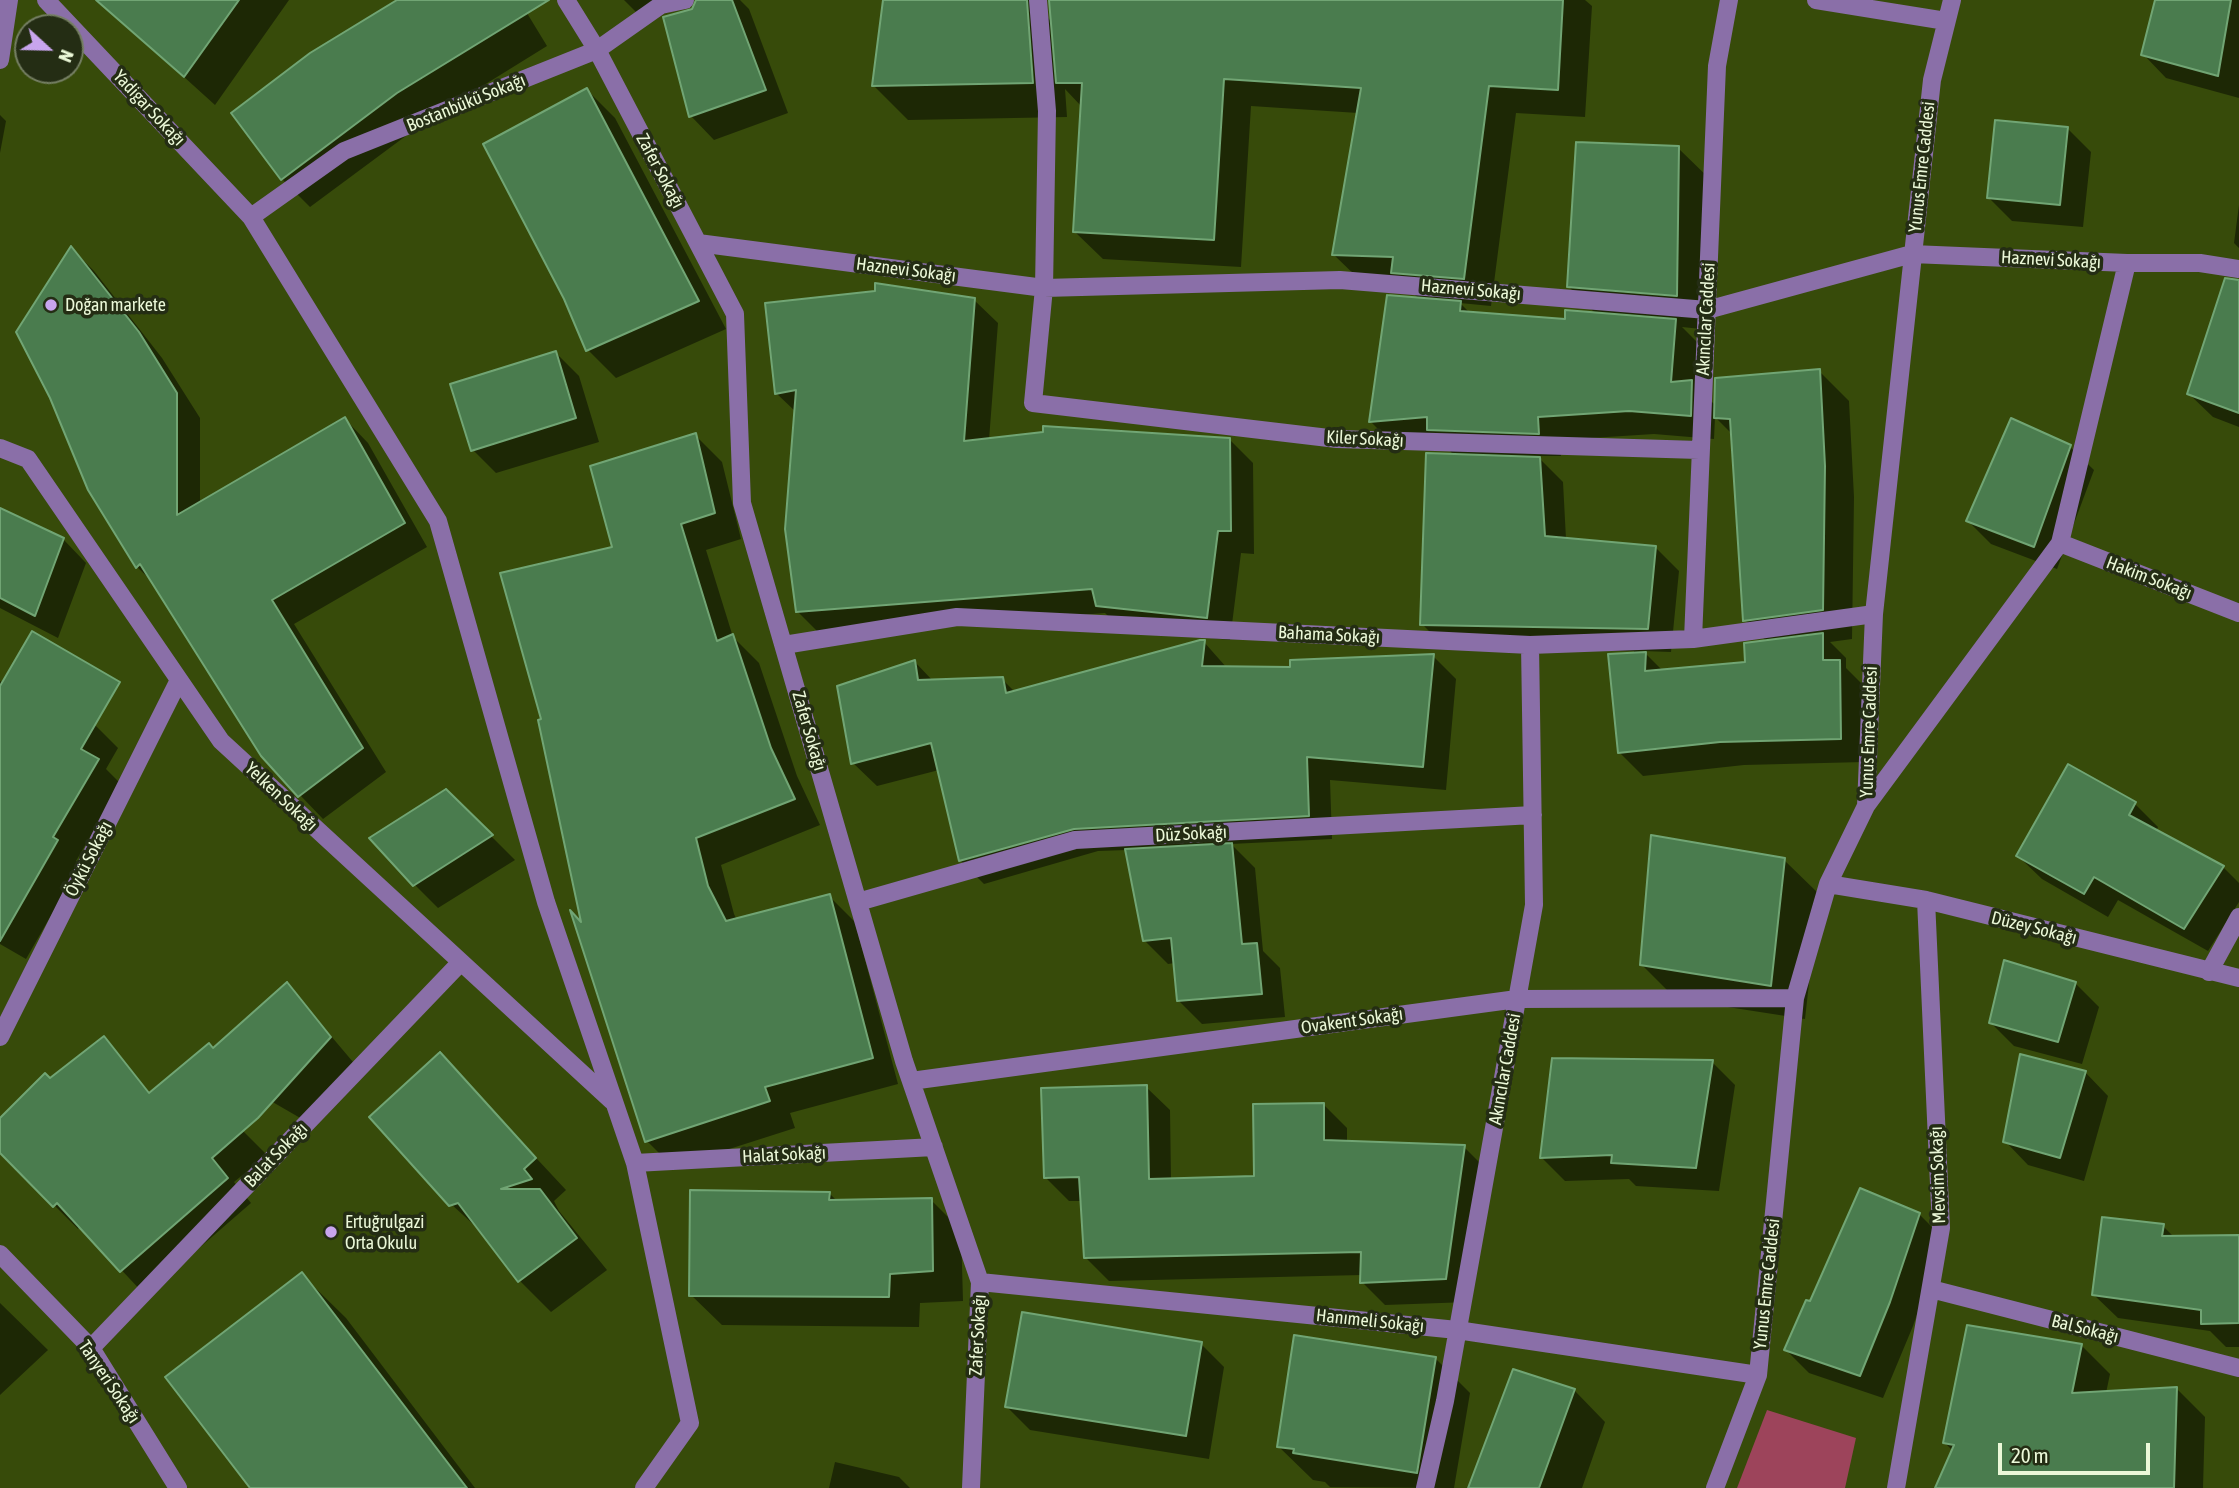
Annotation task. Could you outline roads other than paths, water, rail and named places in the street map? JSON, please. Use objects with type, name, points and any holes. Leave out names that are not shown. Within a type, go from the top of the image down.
[{"type":"street","points":[[0,60],[9,0]]},
{"type":"street","name":"Yadigar Sokağı","points":[[46,0],[251,217],[438,521],[546,902],[635,1163],[690,1423],[644,1488]]},
{"type":"street","name":"Zafer Sokağı","points":[[566,0],[597,50],[735,314],[742,503],[911,1081],[980,1282],[971,1488]]},
{"type":"street","name":"Bostanbükü Sokağı","points":[[251,217],[344,151],[597,50],[661,5],[685,0]]},
{"type":"street","points":[[1038,0],[1047,111],[1044,288]]},
{"type":"street","name":"Akıncılar Caddesi","points":[[1693,639],[1717,66],[1729,0]]},
{"type":"street","points":[[1816,0],[1946,21]]},
{"type":"street","name":"Yunus Emre Caddesi","points":[[1715,1488],[1758,1375],[1795,998],[1828,884],[1866,806],[1874,614],[1912,254],[1932,80],[1952,0]]},
{"type":"street","name":"Haznevi Sokağı","points":[[698,243],[1044,288],[1340,279],[1707,310],[1912,254],[2127,264],[2200,263],[2239,270]]},
{"type":"street","points":[[1866,806],[2060,543],[2127,264]]},
{"type":"street","name":"Kiler Sokağı","points":[[1044,288],[1033,403],[1337,439],[1699,450]]},
{"type":"street","name":"Yelken Sokağı","points":[[0,448],[28,459],[220,741],[615,1104]]},
{"type":"street","name":"Hakim Sokağı","points":[[2060,543],[2239,613]]},
{"type":"street","name":"Bahama Sokağı","points":[[784,645],[957,617],[1530,645],[1693,639],[1874,614]]},
{"type":"street","name":"Akıncılar Caddesi","points":[[1425,1488],[1457,1330],[1534,905],[1530,645]]},
{"type":"street","name":"Öykü Sokağı","points":[[0,1037],[179,680]]},
{"type":"street","name":"Düz Sokağı","points":[[858,902],[1075,840],[1533,815]]},
{"type":"street","name":"Düzey Sokağı","points":[[1828,884],[1926,900],[2239,978]]},
{"type":"street","name":"Mevsim Sokağı","points":[[1896,1488],[1941,1228],[1926,900]]},
{"type":"street","points":[[2209,972],[2239,917]]},
{"type":"street","name":"Balat Sokağı","points":[[91,1348],[461,962]]},
{"type":"street","name":"Ovakent Sokağı","points":[[911,1081],[1517,999],[1795,998]]},
{"type":"street","name":"Halat Sokağı","points":[[635,1163],[934,1147]]},
{"type":"street","name":"Tanyeri Sokağı","points":[[0,1254],[91,1348],[178,1488]]},
{"type":"street","name":"Hanımeli Sokağı","points":[[980,1282],[1457,1330],[1758,1375]]},
{"type":"street","name":"Bal Sokağı","points":[[1931,1289],[2239,1368]]},
{"type":"place","name":"Doğan markete","points":[[51,305]]},
{"type":"place","name":"Ertuğrulgazi Orta Okulu","points":[[331,1232]]}]
